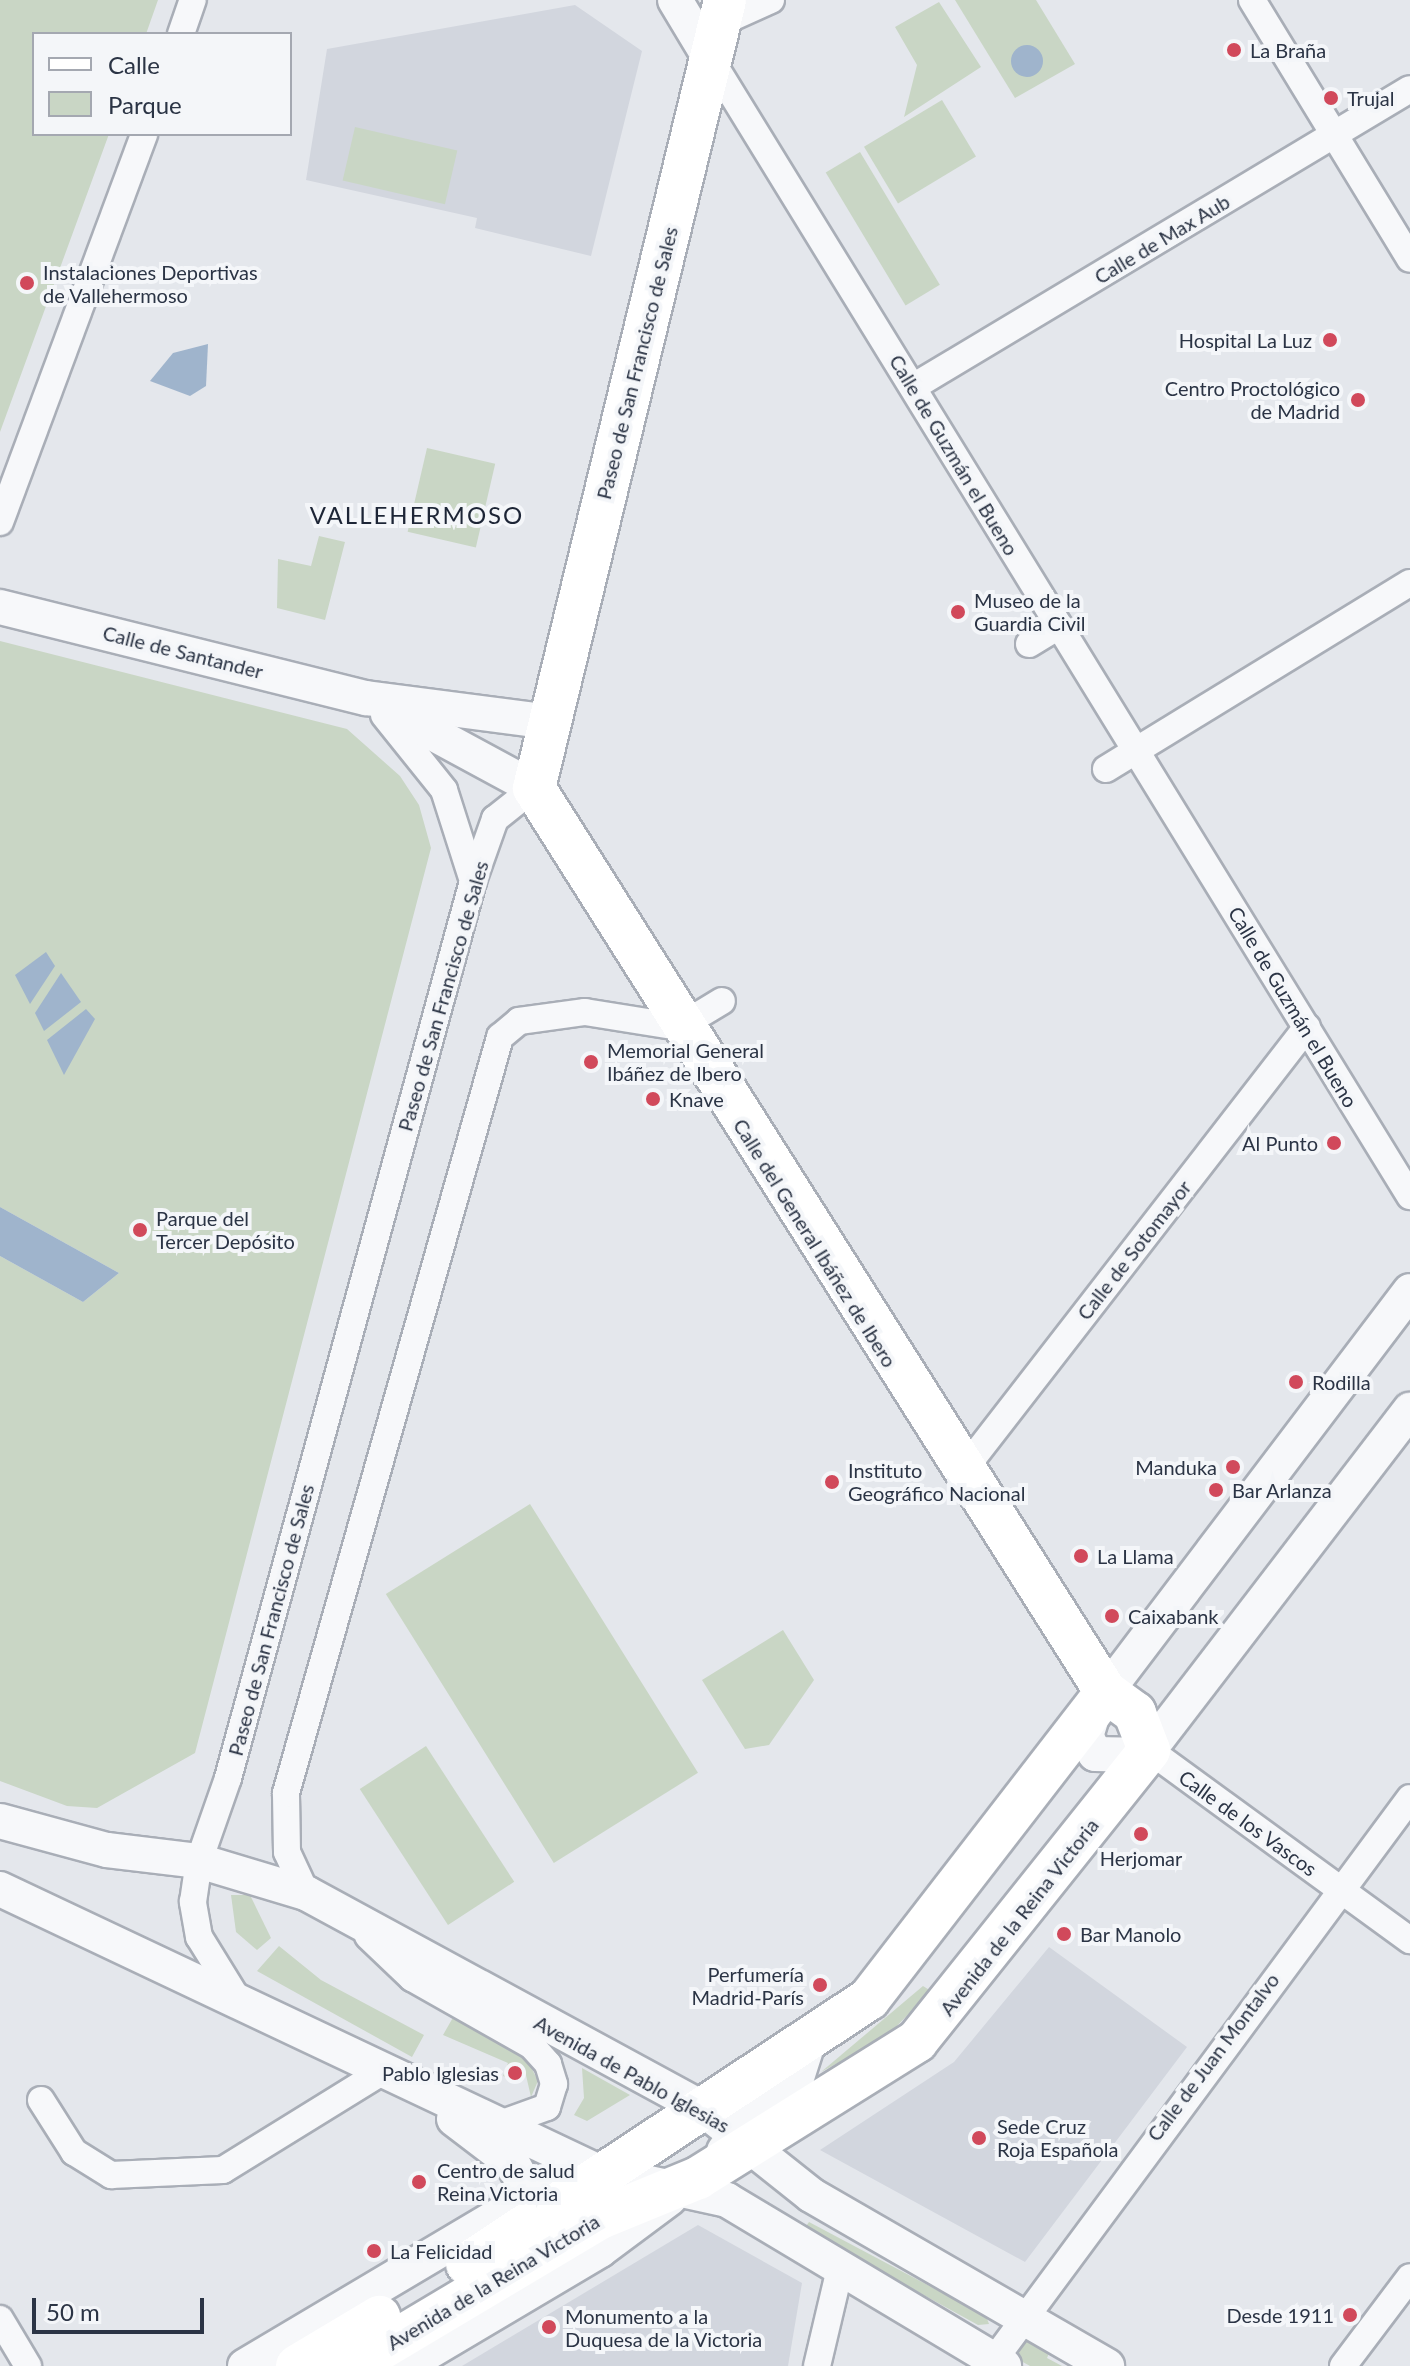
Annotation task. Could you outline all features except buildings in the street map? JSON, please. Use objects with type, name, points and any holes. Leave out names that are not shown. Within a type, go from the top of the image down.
[{"type":"main road","name":"Paseo de San Francisco de Sales","points":[[534,788],[719,28]]},
{"type":"main road","name":"Calle del General Ibáñez de Ibero","points":[[534,788],[679,1027],[962,1472],[1100,1700]]},
{"type":"main road","points":[[1100,1700],[1135,1713],[1148,1753]]},
{"type":"main road","name":"Avenida de la Reina Victoria","points":[[352,2366],[600,2218],[708,2185],[731,2128],[808,2043],[845,2021],[894,1972],[1100,1700]]},
{"type":"main road","name":"Avenida de la Reina Victoria","points":[[297,2366],[576,2197],[599,2172],[731,2128],[880,2068],[948,2010],[1148,1753]]},
{"type":"street","points":[[182,32],[193,0]]},
{"type":"street","name":"Calle de Guzmán el Bueno","points":[[675,0],[719,28],[913,387],[1410,1196]]},
{"type":"street","points":[[719,28],[771,0]]},
{"type":"street","points":[[1252,0],[1410,259]]},
{"type":"street","name":"Calle de Max Aub","points":[[913,387],[1410,89]]},
{"type":"street","points":[[0,522],[143,136]]},
{"type":"street","points":[[1106,769],[1410,583]]},
{"type":"street","name":"Calle de Santander","points":[[0,607],[366,698],[551,722]]},
{"type":"street","points":[[1029,644],[1059,626]]},
{"type":"street","points":[[366,698],[444,790],[473,881]]},
{"type":"street","name":"Calle de Santander","points":[[366,698],[534,788]]},
{"type":"street","name":"Paseo de San Francisco de Sales","points":[[235,1995],[199,1937],[193,1902],[199,1861],[232,1766],[473,881],[495,819],[534,788]]},
{"type":"street","points":[[306,1893],[287,1852],[286,1793],[500,1037],[519,1021],[585,1012],[679,1027],[722,1001]]},
{"type":"street","name":"Calle de Sotomayor","points":[[962,1472],[1307,1027]]},
{"type":"street","name":"Avenida de la Reina Victoria","points":[[1100,1700],[1410,1291]]},
{"type":"street","name":"Avenida de la Reina Victoria","points":[[1148,1753],[1410,1410]]},
{"type":"street","points":[[1100,1700],[1086,1736],[1095,1754],[1148,1753]]},
{"type":"street","name":"Calle de los Vascos","points":[[1148,1753],[1410,1940]]},
{"type":"street","name":"Calle de Juan Montalvo","points":[[999,2363],[1021,2316],[1410,1798]]},
{"type":"street","name":"Avenida de Pablo Iglesias","points":[[0,1821],[107,1850],[199,1861],[306,1893],[731,2128],[811,2195],[1107,2366]]},
{"type":"street","points":[[0,1889],[235,1995],[599,2172],[708,2185],[840,2269],[999,2363]]},
{"type":"street","name":"Avenida de Pablo Iglesias","points":[[352,1921],[412,1978],[532,2046],[548,2064],[554,2084],[547,2107],[500,2124]]},
{"type":"street","points":[[41,2100],[74,2152],[111,2175],[223,2170],[385,2070]]},
{"type":"street","points":[[385,2070],[513,2164],[522,2180],[515,2207]]},
{"type":"street","name":"Avenida de la Reina Victoria","points":[[245,2366],[556,2181],[599,2172]]},
{"type":"street","name":"Avenida de la Reina Victoria","points":[[405,2366],[708,2185]]},
{"type":"street","points":[[817,2366],[840,2269]]},
{"type":"street","points":[[1343,2366],[1410,2277]]},
{"type":"street","points":[[0,2319],[28,2366]]},
{"type":"shaded area","points":[[575,5],[642,51],[591,256],[475,228],[477,218],[306,180],[327,49]]},
{"type":"shaded area","name":"Sede Cruz Roja Española","points":[[1049,1947],[1187,2047],[1025,2262],[820,2150],[954,2062]]},
{"type":"shaded area","points":[[698,2225],[802,2283],[788,2366],[462,2366]]},
{"type":"green space","name":"Instalaciones Deportivas de Vallehermoso","points":[[0,0],[158,0],[147,32],[32,32],[32,136],[108,136],[0,432]]},
{"type":"green space","points":[[955,0],[1036,0],[1075,64],[1015,98]]},
{"type":"green space","points":[[939,2],[981,67],[904,117],[917,65],[895,27]]},
{"type":"green space","points":[[942,100],[976,157],[898,203],[864,147]]},
{"type":"green space","points":[[355,127],[457,151],[445,204],[343,181]]},
{"type":"green space","points":[[860,152],[940,285],[906,305],[826,173]]},
{"type":"green space","points":[[427,448],[495,464],[476,548],[408,532]]},
{"type":"green space","points":[[319,536],[345,542],[325,620],[277,608],[278,559],[311,566]]},
{"type":"green space","points":[[0,641],[347,729],[400,776],[419,805],[431,848],[195,1753],[97,1808],[67,1806],[0,1781],[0,1256],[83,1302],[119,1273],[0,1207]]},
{"type":"green space","points":[[530,1504],[698,1773],[554,1863],[386,1594]]},
{"type":"green space","points":[[783,1630],[814,1680],[769,1745],[745,1749],[702,1680]]},
{"type":"green space","points":[[426,1746],[514,1882],[448,1925],[360,1789]]},
{"type":"green space","points":[[231,1895],[250,1895],[271,1938],[257,1950],[236,1932]]},
{"type":"green space","points":[[279,1946],[321,1980],[424,2035],[412,2057],[257,1971]]},
{"type":"green space","points":[[923,1986],[931,1991],[886,2037],[821,2072]]},
{"type":"green space","points":[[455,2014],[524,2053],[538,2081],[531,2097],[525,2071],[518,2083],[503,2076],[508,2063],[443,2035]]},
{"type":"green space","points":[[582,2068],[630,2095],[587,2121],[574,2115],[584,2098]]},
{"type":"green space","points":[[809,2222],[986,2316],[989,2324],[978,2325],[804,2229]]},
{"type":"green space","points":[[1023,2336],[1050,2351],[1047,2358],[1062,2366],[1030,2366],[1014,2357]]},
{"type":"water","points":[[1027,45],[1038,50],[1043,61],[1038,72],[1027,77],[1016,72],[1011,61],[1016,50]]},
{"type":"water","points":[[208,344],[206,386],[190,396],[150,381],[173,353]]},
{"type":"water","points":[[46,952],[55,966],[30,1004],[15,975]]},
{"type":"water","points":[[61,973],[81,1002],[44,1031],[35,1013]]},
{"type":"water","points":[[86,1009],[95,1019],[64,1075],[47,1040]]},
{"type":"water","points":[[0,1207],[119,1273],[83,1302],[0,1256]]},
{"type":"place","name":"La Braña","points":[[1234,50]]},
{"type":"place","name":"Trujal","points":[[1331,98]]},
{"type":"place","name":"Instalaciones Deportivas de Vallehermoso","points":[[27,283]]},
{"type":"place","name":"Hospital La Luz","points":[[1330,340]]},
{"type":"place","name":"Centro Proctológico de Madrid","points":[[1358,400]]},
{"type":"place","name":"Museo de la Guardia Civil","points":[[958,612]]},
{"type":"place","name":"Memorial General Ibáñez de Ibero","points":[[591,1062]]},
{"type":"place","name":"Knave","points":[[653,1099]]},
{"type":"place","name":"Al Punto","points":[[1334,1143]]},
{"type":"place","name":"Parque del Tercer Depósito","points":[[140,1230]]},
{"type":"place","name":"Rodilla","points":[[1296,1382]]},
{"type":"place","name":"Manduka","points":[[1233,1467]]},
{"type":"place","name":"Instituto Geográfico Nacional","points":[[832,1482]]},
{"type":"place","name":"Bar Arlanza","points":[[1216,1490]]},
{"type":"place","name":"La Llama","points":[[1081,1556]]},
{"type":"place","name":"Caixabank","points":[[1112,1616]]},
{"type":"place","name":"Herjomar","points":[[1141,1834]]},
{"type":"place","name":"Bar Manolo","points":[[1064,1934]]},
{"type":"place","name":"Perfumería Madrid-París","points":[[820,1985]]},
{"type":"place","name":"Pablo Iglesias","points":[[515,2073]]},
{"type":"place","name":"Sede Cruz Roja Española","points":[[979,2138]]},
{"type":"place","name":"Centro de salud Reina Victoria","points":[[419,2182]]},
{"type":"place","name":"La Felicidad","points":[[374,2251]]},
{"type":"place","name":"Desde 1911","points":[[1350,2315]]},
{"type":"place","name":"Monumento a la Duquesa de la Victoria","points":[[549,2327]]},
{"type":"district","name":"VALLEHERMOSO","points":[[417,515]]}]
